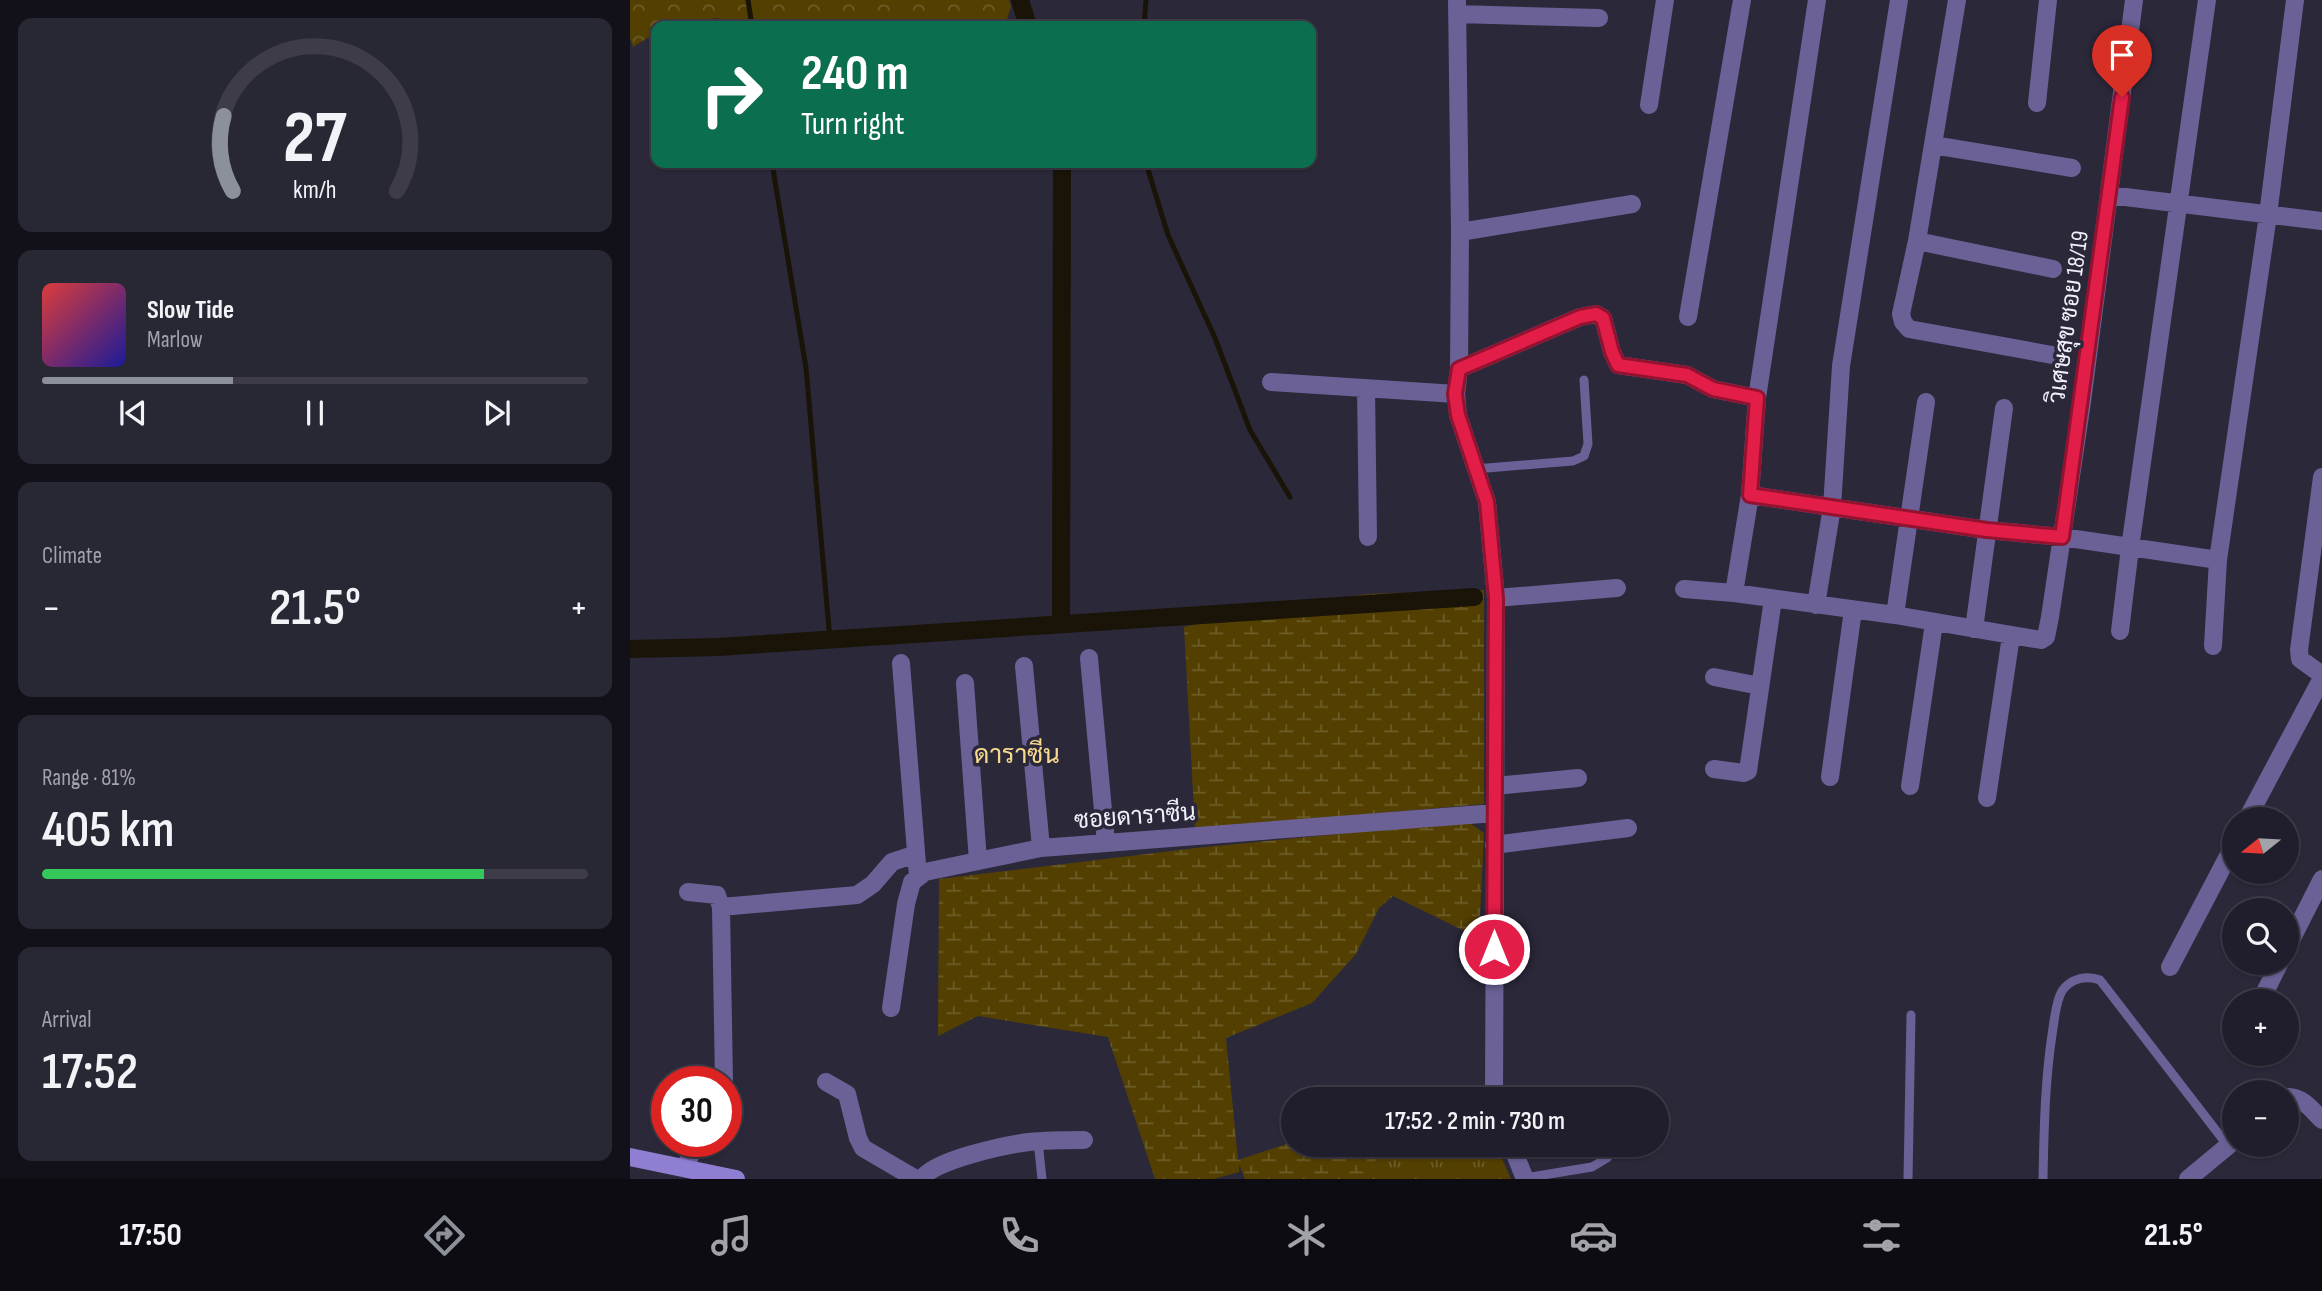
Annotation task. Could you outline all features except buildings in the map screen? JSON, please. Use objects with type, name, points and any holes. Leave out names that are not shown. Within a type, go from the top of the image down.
[{"type":"street","points":[[1649,105],[1665,0]]},
{"type":"street","points":[[1688,317],[1742,0]]},
{"type":"street","points":[[1734,593],[1750,495],[1757,398],[1818,0]]},
{"type":"street","points":[[1816,605],[1832,507],[1841,366],[1899,0]]},
{"type":"street","points":[[1957,0],[1917,241],[1901,314],[1903,323],[1909,329],[2052,355]]},
{"type":"street","points":[[2037,103],[2048,0]]},
{"type":"street","name":"วิเศษสุข ซอย 18/19","points":[[2011,636],[2044,639],[2050,617],[2134,0]]},
{"type":"street","points":[[2120,631],[2207,0]]},
{"type":"street","points":[[2213,646],[2218,560],[2268,215],[2295,0]]},
{"type":"street","points":[[1494,1087],[1496,598],[1487,502],[1458,415],[1455,394],[1459,369],[1460,232],[1457,7],[1599,18]]},
{"type":"street","points":[[1933,145],[2072,168]]},
{"type":"street","points":[[2109,195],[2322,221]]},
{"type":"street","points":[[1460,232],[1632,204]]},
{"type":"street","points":[[1917,241],[2053,269]]},
{"type":"street","points":[[1459,369],[1580,317],[1596,314],[1603,318],[1618,365],[1687,375],[1713,389],[1757,398]]},
{"type":"street","points":[[1271,382],[1455,394]]},
{"type":"street","points":[[1366,388],[1368,537]]},
{"type":"street","points":[[1895,615],[1926,402]]},
{"type":"street","points":[[1974,629],[2004,408]]},
{"type":"street","points":[[2253,807],[2322,677],[2300,659],[2299,650],[2322,477]]},
{"type":"street","points":[[1750,495],[2218,560]]},
{"type":"street","points":[[1496,598],[1617,588]]},
{"type":"street","points":[[1684,589],[1734,593],[1895,615],[2011,636],[1987,798]]},
{"type":"street","points":[[1714,769],[1744,773],[1748,771],[1773,598]]},
{"type":"street","points":[[1830,776],[1853,610]]},
{"type":"street","points":[[1910,786],[1934,623]]},
{"type":"street","points":[[1089,657],[1106,843]]},
{"type":"street","points":[[891,1008],[906,904],[912,882],[918,877],[901,663]]},
{"type":"street","points":[[1024,666],[1041,848]]},
{"type":"street","points":[[1714,677],[1760,686]]},
{"type":"street","points":[[965,683],[978,861]]},
{"type":"street","points":[[1495,786],[1578,778]]},
{"type":"street","name":"ซอยดาราซีน","points":[[918,877],[925,872],[1041,848],[1494,813]]},
{"type":"street","points":[[1494,845],[1628,828]]},
{"type":"street","points":[[721,907],[857,895],[873,884],[892,862],[916,854]]},
{"type":"street","points":[[2170,967],[2222,868]]},
{"type":"street","points":[[2299,924],[2322,879]]},
{"type":"street","points":[[688,892],[717,895],[721,907],[724,1066]]},
{"type":"street","points":[[826,1082],[847,1094],[863,1149],[916,1179]]},
{"type":"street","points":[[2299,1099],[2322,1120]]},
{"type":"street","points":[[922,1179],[926,1172],[938,1165],[988,1151],[1038,1141],[1084,1140]]},
{"type":"street","points":[[2188,1179],[2222,1151]]},
{"type":"street","points":[[630,1157],[736,1179]]},
{"type":"street","points":[[685,1167],[690,1157]]},
{"type":"street","points":[[1516,1157],[1525,1179]]},
{"type":"lane","points":[[1475,468],[1573,461],[1584,456],[1588,444],[1584,380]]},
{"type":"lane","points":[[2043,1179],[2048,1058],[2056,1009],[2063,990],[2076,980],[2088,976],[2100,980],[2222,1132]]},
{"type":"lane","points":[[1908,1179],[1911,1015]]},
{"type":"lane","points":[[1038,1141],[1042,1179]]},
{"type":"lane","points":[[1525,1179],[1592,1167],[1607,1157]]},
{"type":"green space","points":[[630,0],[1009,0],[1011,6],[1006,21],[729,21],[717,18],[701,21],[651,21],[651,36],[633,47],[630,38]]},
{"type":"green space","points":[[1484,590],[1484,804],[1195,829],[1184,627],[1246,613],[1366,594]]},
{"type":"green space","points":[[1467,821],[1484,833],[1479,938],[1393,896],[1379,908],[1356,954],[1312,1003],[1226,1038],[1238,1160],[1281,1146],[1281,1157],[1374,1157],[1382,1179],[1245,1179],[1239,1164],[1239,1172],[1214,1179],[1155,1179],[1108,1037],[978,1016],[938,1036],[939,879],[1196,848]]},
{"type":"green space","points":[[1374,1157],[1501,1157],[1511,1179],[1382,1179]]},
{"type":"waterway","points":[[748,0],[751,21]]},
{"type":"waterway","points":[[1020,0],[1026,21]]},
{"type":"waterway","points":[[1144,21],[1146,0]]},
{"type":"waterway","points":[[773,168],[806,368],[830,640]]},
{"type":"waterway","points":[[1061,624],[1062,168]]},
{"type":"waterway","points":[[1148,168],[1168,235],[1215,338],[1250,430],[1290,497]]},
{"type":"waterway","points":[[630,649],[718,647],[1474,597]]},
{"type":"district","name":"ดาราซีน","points":[[1017,754]]},
{"type":"route","points":[[1494,949],[1496,598],[1487,502],[1458,415],[1455,394],[1459,369],[1580,317],[1596,314],[1603,318],[1618,365],[1687,375],[1713,389],[1757,398],[1750,495],[1987,530],[2062,537],[2122,97]]}]
